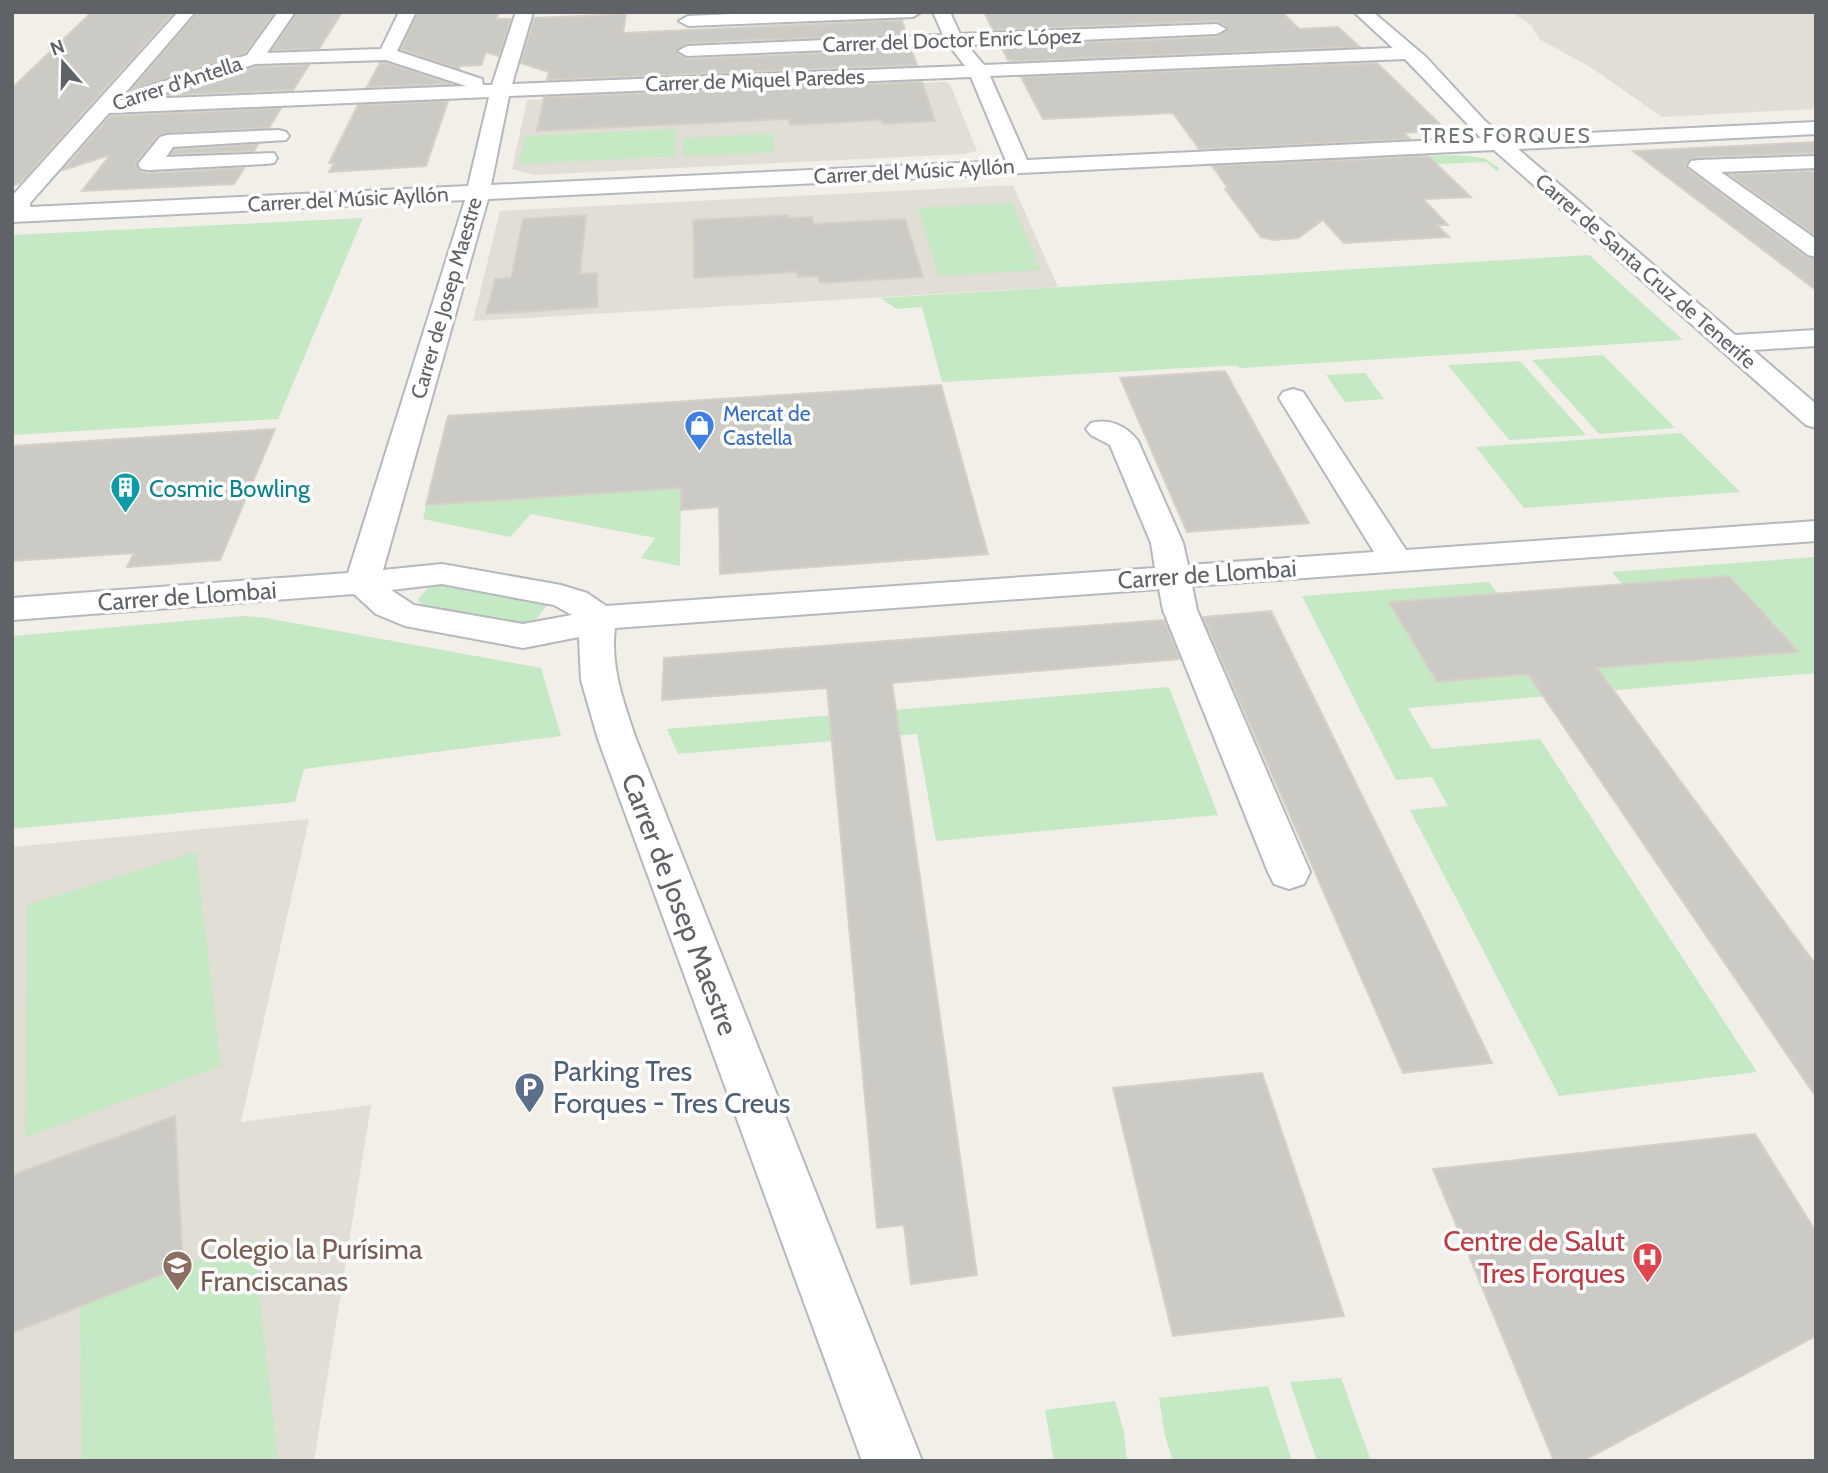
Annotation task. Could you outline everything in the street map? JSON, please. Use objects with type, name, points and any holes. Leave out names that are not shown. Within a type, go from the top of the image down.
[{"type":"street","points":[[20,215],[19,202],[187,12]]},
{"type":"street","name":"Carrer d'Antella","points":[[253,59],[287,12]]},
{"type":"street","points":[[387,54],[408,12]]},
{"type":"street","name":"Carrer de Josep Maestre","points":[[362,583],[478,193],[498,100],[525,12]]},
{"type":"street","points":[[686,83],[688,16],[913,12]]},
{"type":"street","points":[[1202,12],[1245,60]]},
{"type":"street","name":"Carrer de Santa Cruz de Tenerife","points":[[1362,12],[1414,57],[1532,141],[1585,188]]},
{"type":"street","points":[[1077,14],[1090,34]]},
{"type":"street","points":[[947,17],[954,40],[978,70],[1019,166]]},
{"type":"street","name":"Carrer del Doctor Enric López","points":[[687,51],[1217,29]]},
{"type":"street","name":"Carrer d'Antella","points":[[101,107],[253,59],[387,54],[498,100]]},
{"type":"street","name":"Carrer de Miquel Paredes","points":[[284,128],[262,167],[149,164],[167,141],[498,100],[686,83],[1245,60],[1414,57]]},
{"type":"street","name":"Carrer de Santa Cruz de Tenerife","points":[[1414,57],[1477,124],[1816,419]]},
{"type":"street","points":[[284,128],[300,99]]},
{"type":"street","name":"Carrer de Miquel Paredes","points":[[101,107],[300,99],[498,100]]},
{"type":"street","name":"Carrer del Músic Ayllón","points":[[20,215],[1532,141],[1813,130]]},
{"type":"street","points":[[1816,162],[1699,166],[1816,250]]},
{"type":"street","name":"Carrer de Santa Cruz de Tenerife","points":[[1742,320],[1787,360]]},
{"type":"street","points":[[1729,343],[1816,338]]},
{"type":"street","points":[[1293,398],[1396,561]]},
{"type":"street","points":[[1101,429],[1115,434],[1123,441],[1167,543],[1180,610],[1289,872]]},
{"type":"street","name":"Carrer de Llombai","points":[[362,583],[388,606],[405,615],[523,636],[566,629],[599,618],[1816,531]]},
{"type":"street","name":"Carrer de Llombai","points":[[12,609],[362,583],[442,574],[561,596],[575,601],[599,618]]},
{"type":"street","name":"Carrer de Josep Maestre","points":[[599,618],[594,648],[595,667],[617,739],[892,1461]]},
{"type":"shaded area","points":[[1511,12],[1816,12],[1816,109],[1662,117],[1590,67],[1539,39],[1531,25]]},
{"type":"shaded area","points":[[945,82],[950,84],[977,151],[964,154],[533,175],[512,169],[527,100]]},
{"type":"shaded area","points":[[1013,185],[1058,287],[473,321],[500,211]]},
{"type":"shaded area","name":"Colegio la Purísima Franciscanas","points":[[309,819],[241,1122],[371,1105],[314,1461],[12,1461],[12,847]]},
{"type":"green space","points":[[676,129],[675,156],[519,164],[526,136]]},
{"type":"green space","points":[[773,134],[775,152],[683,156],[683,138]]},
{"type":"green space","points":[[1429,156],[1484,158],[1499,168],[1498,172],[1486,162],[1437,164]]},
{"type":"green space","points":[[1012,203],[1041,270],[939,276],[918,208]]},
{"type":"green space","points":[[363,218],[278,419],[12,435],[12,235]]},
{"type":"green space","points":[[1589,255],[1683,340],[1240,368],[1222,366],[942,382],[922,307],[897,309],[880,298]]},
{"type":"green space","points":[[1603,355],[1675,428],[1599,434],[1532,360]]},
{"type":"green space","points":[[1520,361],[1586,435],[1509,440],[1448,365]]},
{"type":"green space","points":[[1365,373],[1384,399],[1345,402],[1326,375]]},
{"type":"green space","points":[[1681,433],[1740,492],[1524,508],[1476,447]]},
{"type":"green space","points":[[681,488],[680,566],[641,558],[655,538],[531,514],[510,537],[423,519],[426,505]]},
{"type":"green space","points":[[1816,557],[1816,673],[1408,708],[1432,749],[1540,739],[1757,1072],[1559,1096],[1410,810],[1448,806],[1432,777],[1396,780],[1302,596],[1489,582],[1497,593],[1389,602],[1437,682],[1798,652],[1729,576],[1622,584],[1612,572]]},
{"type":"green space","points":[[432,584],[547,605],[535,621],[522,624],[422,607],[418,599]]},
{"type":"green space","points":[[244,616],[541,668],[561,736],[304,769],[295,802],[12,829],[12,636]]},
{"type":"green space","points":[[1169,687],[1218,815],[936,841],[917,734],[678,754],[667,729]]},
{"type":"green space","points":[[196,852],[221,1066],[25,1137],[27,905]]},
{"type":"green space","points":[[253,1238],[278,1461],[82,1461],[80,1306]]},
{"type":"green space","points":[[1341,1378],[1371,1461],[1317,1461],[1290,1382]]},
{"type":"green space","points":[[1268,1386],[1292,1461],[1173,1461],[1165,1436],[1159,1398]]},
{"type":"green space","points":[[1115,1401],[1124,1432],[1127,1461],[1054,1461],[1045,1410]]},
{"type":"building","points":[[92,12],[174,12],[20,183],[12,186],[12,88]]},
{"type":"building","points":[[197,12],[275,12],[245,53],[142,86],[137,93],[142,96],[125,97]]},
{"type":"building","points":[[297,12],[342,12],[319,49],[272,50]]},
{"type":"building","points":[[418,12],[499,12],[496,19],[511,19],[499,56],[486,52],[481,65],[460,66],[459,69],[401,49]]},
{"type":"building","points":[[984,12],[1279,12],[1299,29],[1338,27],[1360,47],[1013,61],[1008,60],[1001,46],[1217,37],[1228,28],[1217,21],[993,30]]},
{"type":"building","points":[[626,14],[623,33],[902,20],[906,34],[687,43],[676,52],[687,59],[911,49],[917,65],[547,80],[549,72],[521,63],[534,18]]},
{"type":"building","points":[[380,63],[386,63],[451,84],[367,87]]},
{"type":"building","points":[[1377,63],[1446,130],[1404,133],[1410,139],[1199,149],[1173,113],[1043,119],[1021,77]]},
{"type":"building","points":[[309,65],[293,90],[166,95],[255,67]]},
{"type":"building","points":[[922,82],[935,121],[883,124],[882,120],[790,125],[789,119],[537,131],[544,97]]},
{"type":"building","points":[[448,101],[426,166],[329,172],[334,163],[329,163],[358,105]]},
{"type":"building","points":[[281,108],[269,128],[159,134],[135,164],[141,172],[149,173],[244,168],[234,184],[82,191],[110,155],[63,170],[110,116]]},
{"type":"building","points":[[1816,142],[1816,153],[1699,157],[1689,160],[1685,167],[1806,257],[1816,259],[1816,290],[1633,151]]},
{"type":"building","points":[[258,144],[254,151],[171,154],[174,150]]},
{"type":"building","points":[[1428,156],[1471,197],[1423,199],[1448,225],[1437,225],[1449,237],[1344,243],[1323,220],[1298,238],[1273,240],[1261,237],[1225,189],[1228,188],[1212,166]]},
{"type":"building","points":[[1816,171],[1816,236],[1729,174]]},
{"type":"building","points":[[586,215],[580,274],[597,273],[598,307],[486,314],[495,279],[511,278],[523,219]]},
{"type":"building","points":[[788,215],[789,218],[812,217],[813,224],[905,219],[923,277],[820,283],[818,276],[798,277],[797,272],[694,278],[693,220]]},
{"type":"building","points":[[1225,371],[1309,523],[1187,532],[1120,378]]},
{"type":"building","name":"Mercat de Castella","points":[[941,385],[988,554],[720,574],[719,507],[681,510],[681,488],[426,505],[448,416]]},
{"type":"building","name":"Cosmic Bowling","points":[[275,429],[220,560],[127,567],[134,553],[12,561],[12,446]]},
{"type":"building","points":[[1729,576],[1799,652],[1597,668],[1816,965],[1816,1097],[1528,674],[1437,682],[1389,602]]},
{"type":"building","points":[[1271,611],[1492,1063],[1403,1073],[1203,617]]},
{"type":"building","points":[[1164,620],[1180,659],[892,683],[977,1275],[911,1284],[904,1225],[877,1228],[827,688],[662,700],[664,658]]},
{"type":"building","points":[[1262,1073],[1344,1316],[1173,1336],[1113,1088]]},
{"type":"building","points":[[175,1116],[183,1266],[12,1333],[12,1175]]},
{"type":"building","name":"Centre de Salut Tres Forques","points":[[1755,1134],[1816,1232],[1816,1336],[1583,1461],[1554,1461],[1433,1169]]},
{"type":"place","name":"Mercat de Castella","points":[[700,452]]},
{"type":"place","name":"Cosmic Bowling","points":[[126,515]]},
{"type":"place","name":"Parking Tres Forques - Tres Creus","points":[[530,1114]]},
{"type":"place","name":"Centre de Salut Tres Forques","points":[[1648,1284]]},
{"type":"place","name":"Colegio la Purísima Franciscanas","points":[[177,1292]]},
{"type":"district","name":"TRES FORQUES","points":[[1506,135]]}]
